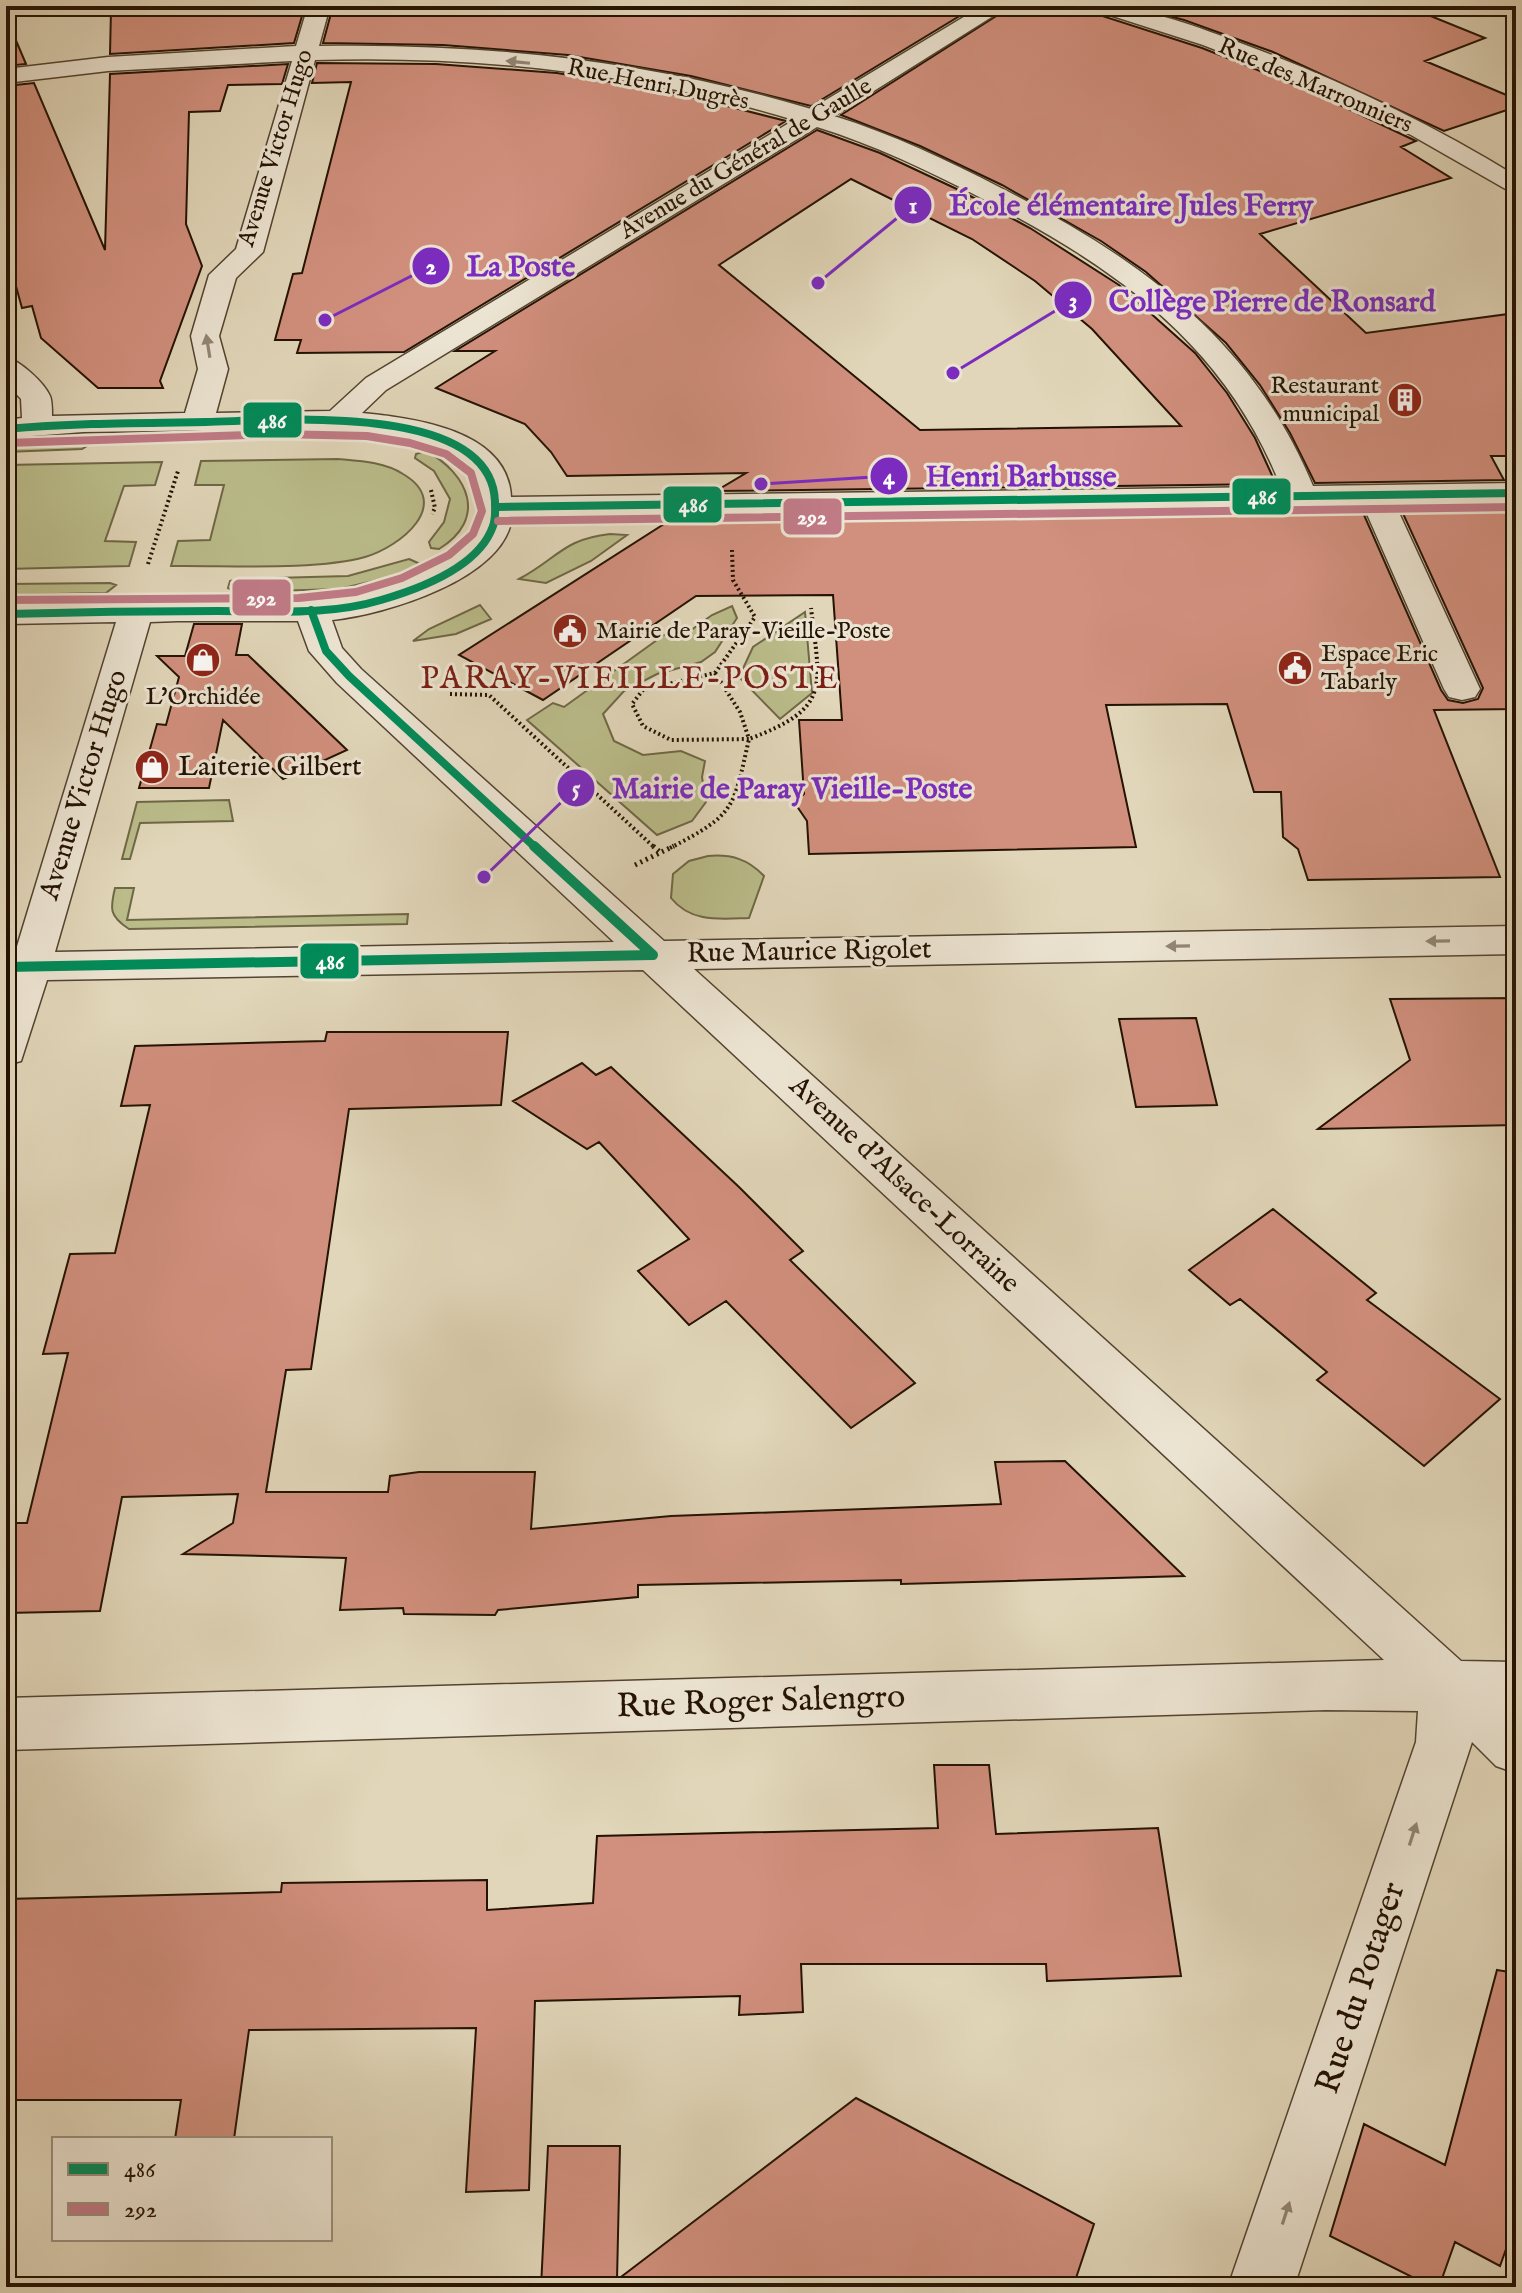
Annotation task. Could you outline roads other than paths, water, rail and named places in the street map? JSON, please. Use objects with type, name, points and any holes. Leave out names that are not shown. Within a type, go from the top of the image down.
[{"type":"street","name":"Avenue Victor Hugo","points":[[198,422],[213,369],[205,336],[223,275],[249,252],[319,6]]},
{"type":"street","name":"Avenue du Général de Gaulle","points":[[337,421],[376,384],[998,6]]},
{"type":"street","name":"Rue des Marronniers","points":[[1105,6],[1209,40],[1360,102],[1436,139],[1516,187]]},
{"type":"street","name":"Rue Henri Dugrès","points":[[6,76],[136,61],[305,53],[486,58],[590,69],[680,84],[814,118],[914,154],[1088,243],[1156,293],[1189,322],[1254,399],[1287,452],[1301,497]]},
{"type":"street","points":[[6,366],[36,397],[37,425]]},
{"type":"street","points":[[6,429],[37,425],[377,422],[424,431],[466,449],[487,465],[498,484],[495,525],[486,542],[431,580],[378,602],[311,610],[6,614]]},
{"type":"street","points":[[498,507],[1516,493]]},
{"type":"street","points":[[1375,496],[1462,689]]},
{"type":"street","name":"Avenue d'Alsace-Lorraine","points":[[311,610],[326,651],[349,676],[1516,1747]]},
{"type":"street","name":"Avenue Victor Hugo","points":[[6,1050],[17,967],[136,612]]},
{"type":"street","name":"Rue Maurice Rigolet","points":[[17,967],[1516,940]]},
{"type":"street","name":"Rue du Potager","points":[[1261,2287],[1444,1742],[1446,1685]]},
{"type":"street","name":"Rue Roger Salengro","points":[[6,1724],[1294,1686],[1516,1687]]},
{"type":"place","name":"École élémentaire Jules Ferry","points":[[818,283]]},
{"type":"place","name":"La Poste","points":[[325,320]]},
{"type":"place","name":"Collège Pierre de Ronsard","points":[[953,373]]},
{"type":"place","name":"Restaurant municipal","points":[[1405,400]]},
{"type":"place","name":"Henri Barbusse","points":[[761,484]]},
{"type":"place","name":"Mairie de Paray-Vieille-Poste","points":[[570,631]]},
{"type":"place","name":"L'Orchidée","points":[[203,660]]},
{"type":"place","name":"Espace Eric Tabarly","points":[[1295,668]]},
{"type":"place","name":"Laiterie Gilbert","points":[[152,767]]},
{"type":"place","name":"Mairie de Paray Vieille-Poste","points":[[484,877]]},
{"type":"district","name":"PARAY-VIEILLE-POSTE","points":[[630,679]]}]
